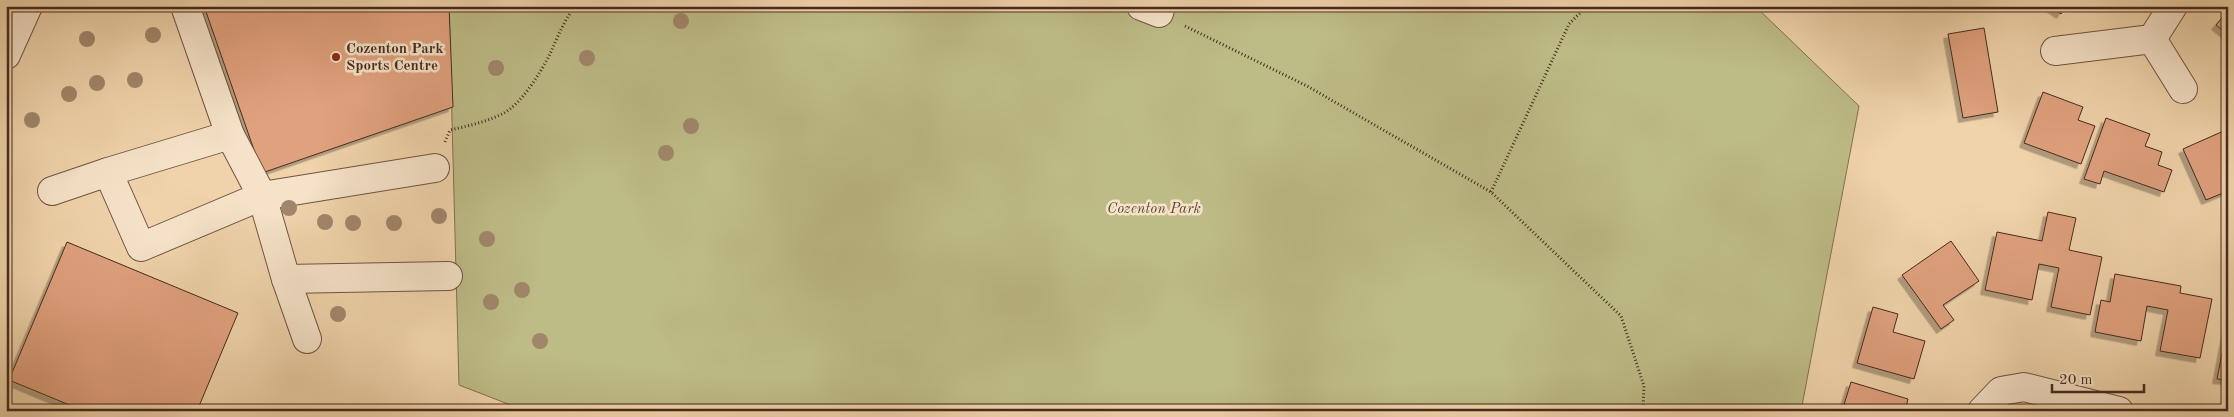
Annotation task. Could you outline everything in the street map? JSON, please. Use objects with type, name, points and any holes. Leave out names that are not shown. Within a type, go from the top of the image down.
[{"type":"street","points":[[6,55],[28,6]]},
{"type":"street","points":[[185,6],[230,134],[262,196],[286,279],[307,339]]},
{"type":"street","points":[[2056,51],[2152,38],[2173,6]]},
{"type":"street","points":[[2152,38],[2183,88]]},
{"type":"street","points":[[52,191],[230,134]]},
{"type":"street","points":[[108,172],[141,247],[262,196],[435,168]]},
{"type":"street","points":[[286,279],[448,276]]},
{"type":"street","points":[[1982,411],[2001,391],[2024,387],[2119,411]]},
{"type":"path","points":[[435,168],[450,130],[504,114],[522,97],[546,62],[568,15],[575,6]]},
{"type":"path","points":[[1491,192],[1569,24],[1587,6]]},
{"type":"path","points":[[1154,8],[1307,86],[1491,192],[1621,316],[1644,386],[1643,411]]},
{"type":"green space","name":"Cozenton Park","points":[[449,6],[1755,6],[1859,106],[1801,411],[526,411],[459,385]]},
{"type":"building","name":"Cozenton Park Sports Centre","points":[[204,6],[449,6],[453,107],[262,173]]},
{"type":"building","points":[[2049,6],[2066,6],[2061,14]]},
{"type":"building","points":[[2228,11],[2228,35],[2216,25]]},
{"type":"building","points":[[1984,28],[1998,112],[1963,118],[1948,34]]},
{"type":"building","points":[[2043,92],[2083,107],[2078,120],[2095,126],[2081,164],[2024,143]]},
{"type":"building","points":[[2106,118],[2150,134],[2145,146],[2162,152],[2158,165],[2172,170],[2164,192],[2104,171],[2100,184],[2084,179]]},
{"type":"building","points":[[2228,129],[2228,191],[2206,200],[2183,149]]},
{"type":"building","points":[[2048,212],[2076,218],[2069,250],[2102,257],[2090,315],[2051,307],[2059,268],[2039,264],[2032,300],[1985,290],[1997,232],[2042,241]]},
{"type":"building","points":[[1951,241],[1979,281],[1943,305],[1954,320],[1941,329],[1902,275]]},
{"type":"building","points":[[67,242],[238,313],[197,411],[84,411],[9,380]]},
{"type":"building","points":[[2115,274],[2181,286],[2180,293],[2212,299],[2200,358],[2160,351],[2168,310],[2147,306],[2141,341],[2095,332],[2101,300],[2110,302]]},
{"type":"building","points":[[1873,307],[1898,314],[1893,332],[1925,341],[1914,379],[1857,363]]},
{"type":"building","points":[[2228,322],[2228,380],[2217,379]]},
{"type":"building","points":[[1851,382],[1908,399],[1905,411],[1842,411]]},
{"type":"place","name":"Cozenton Park Sports Centre","points":[[336,57]]}]
